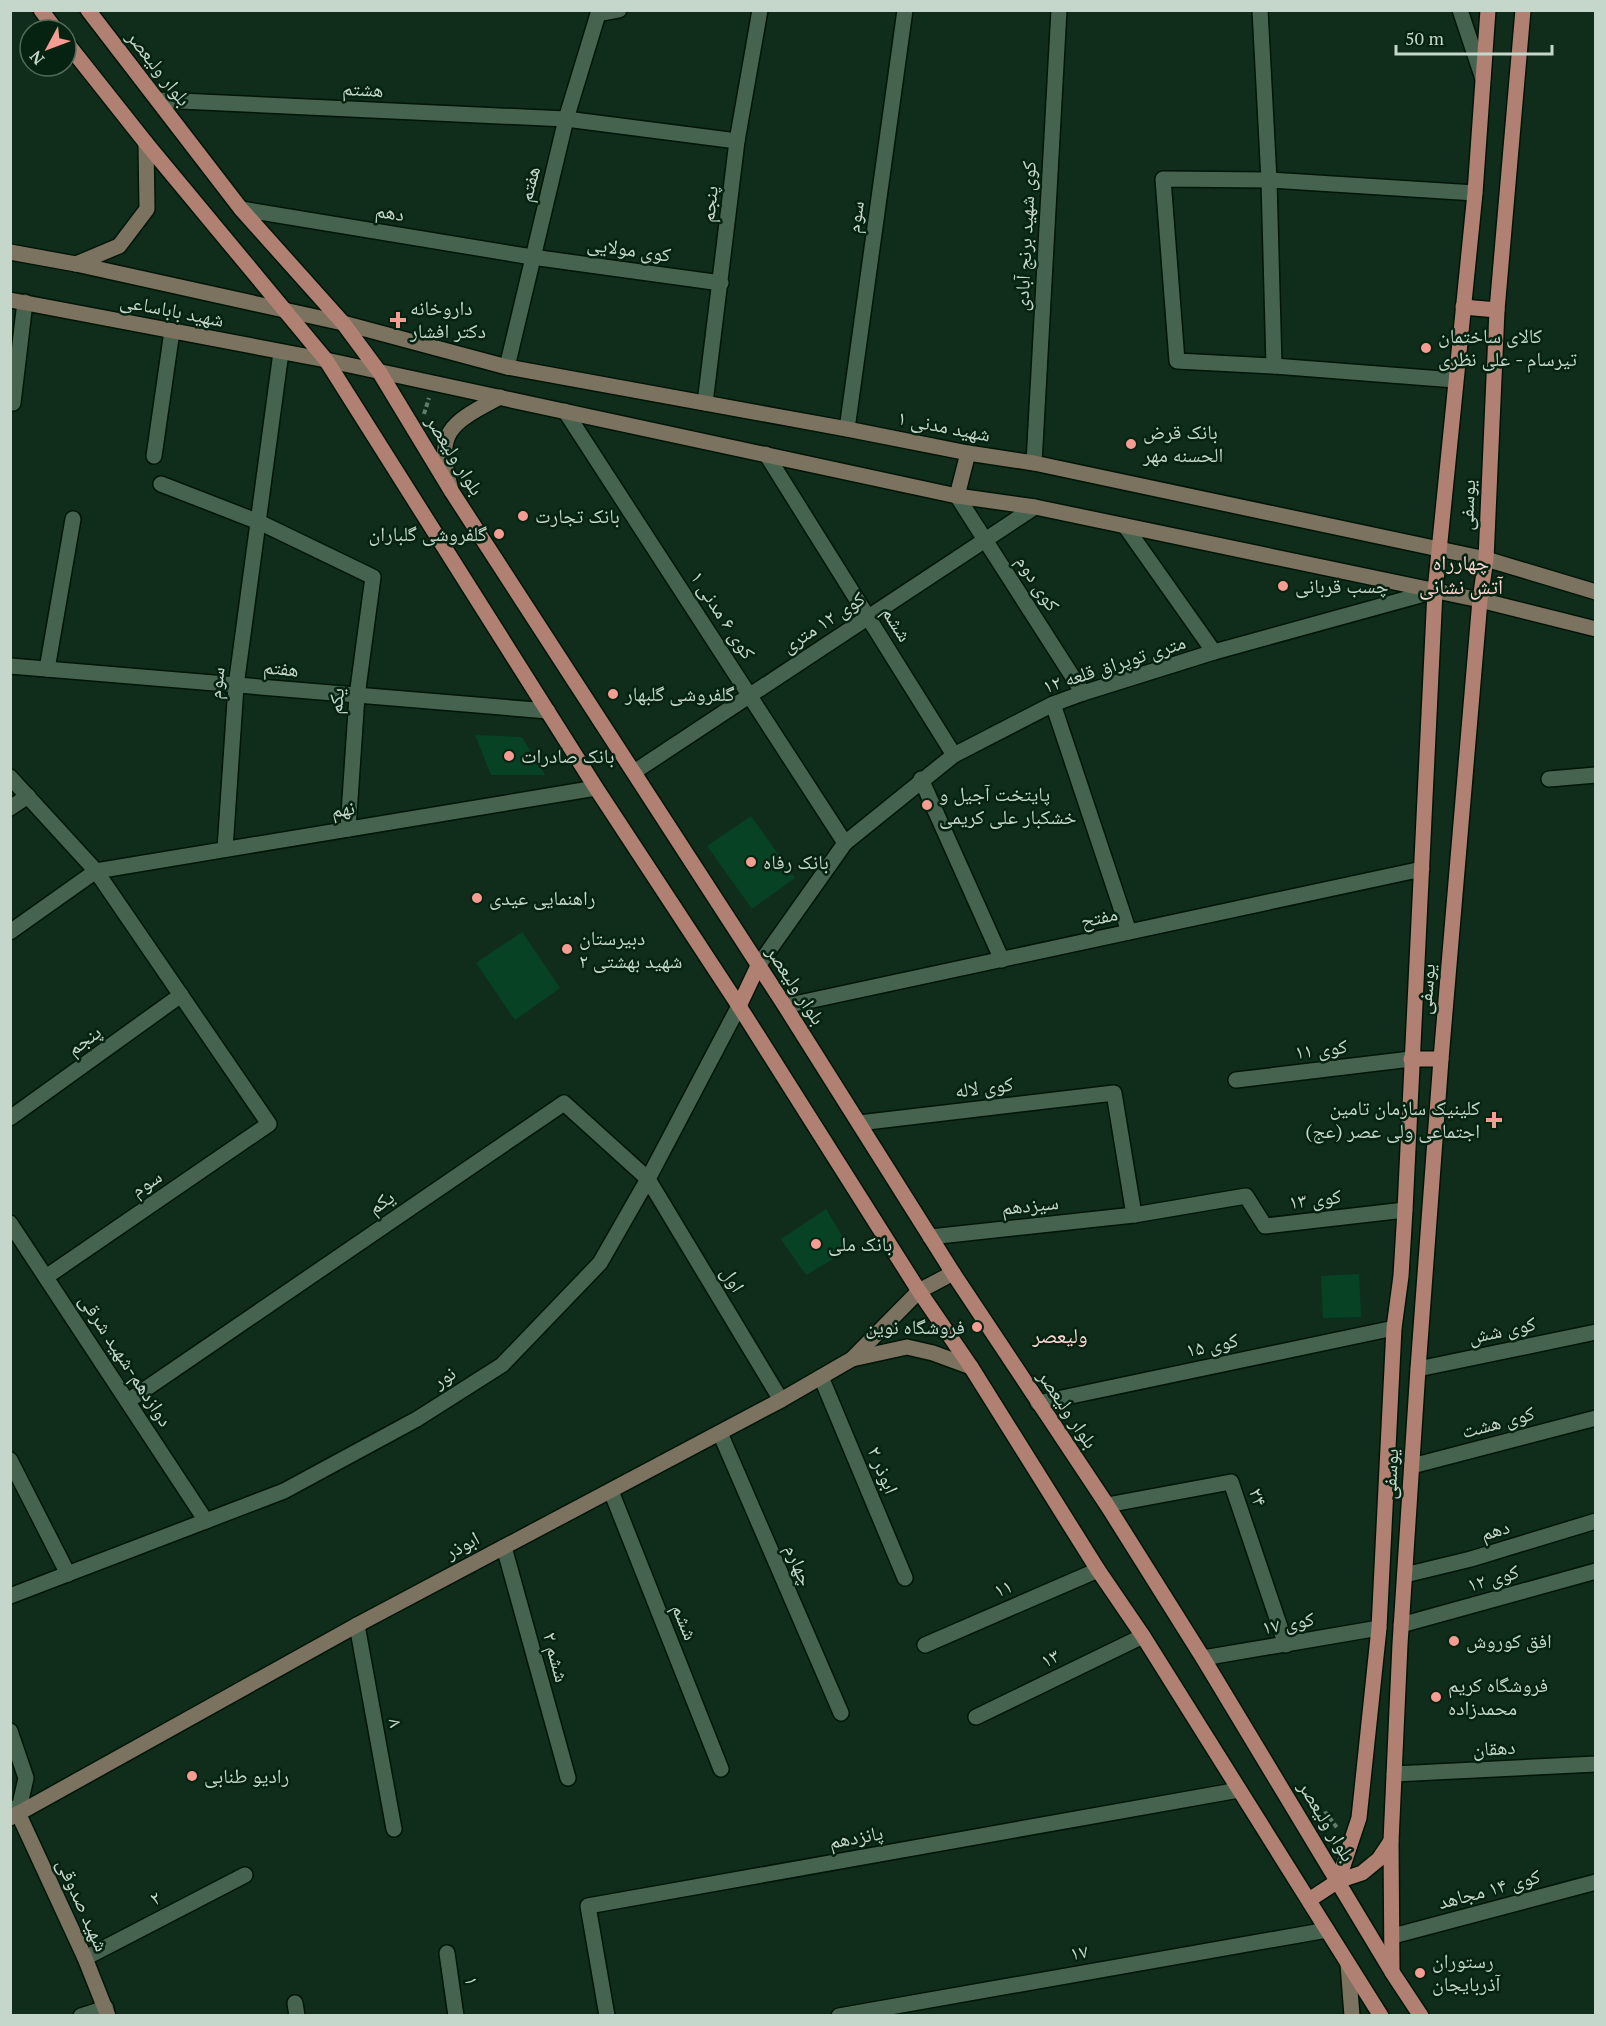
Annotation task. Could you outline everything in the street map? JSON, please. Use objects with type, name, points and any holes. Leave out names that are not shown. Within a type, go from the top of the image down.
[{"type":"main road","name":"بلوار ولیعصر","points":[[88,10],[242,209],[343,323],[380,373],[452,492],[785,1006],[953,1273],[1107,1505],[1421,2016]]},
{"type":"main road","name":"یوسفی","points":[[1338,1881],[1359,1818],[1379,1628],[1394,1328],[1401,1276],[1405,1210],[1435,591],[1475,193],[1488,10]]},
{"type":"main road","name":"یوسفی","points":[[1392,1972],[1391,1841],[1401,1625],[1418,1369],[1480,600],[1486,559],[1497,310],[1523,10]]},
{"type":"main road","points":[[78,57],[326,360],[596,788],[739,1006],[919,1292],[971,1366],[1381,2016]]},
{"type":"main road","points":[[76,264],[119,246],[147,209],[146,143]]},
{"type":"main road","name":"شهید باباساعی","points":[[10,252],[283,309]]},
{"type":"main road","name":"شهید باباساعی","points":[[18,301],[326,360]]},
{"type":"main road","points":[[1463,307],[1497,310]]},
{"type":"main road","name":"شهید مدنی ۱","points":[[283,309],[507,367],[968,453],[1034,463],[1486,559],[1596,592]]},
{"type":"main road","points":[[326,360],[957,496],[1035,507],[1480,600],[1596,630]]},
{"type":"main road","points":[[452,492],[444,456],[445,441],[451,428],[468,414],[500,397]]},
{"type":"main road","points":[[957,496],[968,453]]},
{"type":"main road","points":[[739,1006],[758,966]]},
{"type":"main road","points":[[1411,1059],[1442,1059]]},
{"type":"main road","name":"ابوذر","points":[[13,1813],[357,1625],[781,1401],[852,1359],[919,1292],[953,1273]]},
{"type":"main road","points":[[852,1359],[907,1347],[971,1366]]},
{"type":"main road","name":"شهید صدوقی","points":[[13,1813],[85,1958],[107,2012]]},
{"type":"main road","points":[[1309,1899],[1338,1881],[1362,1874],[1379,1859],[1391,1841]]},
{"type":"main road","points":[[1347,1964],[1352,2016]]},
{"type":"street","points":[[595,12],[619,10]]},
{"type":"street","name":"پنجم","points":[[705,403],[737,141],[760,10]]},
{"type":"street","name":"سوم","points":[[847,429],[905,10]]},
{"type":"street","name":"کوی شهید برنج آبادی","points":[[1034,463],[1059,10]]},
{"type":"street","points":[[1260,10],[1269,180],[1274,366]]},
{"type":"street","points":[[1461,10],[1484,80]]},
{"type":"street","name":"هفتم","points":[[507,367],[566,119],[595,12]]},
{"type":"street","name":"هشتم","points":[[158,100],[566,119],[737,141]]},
{"type":"street","points":[[1455,380],[1177,361],[1163,179],[1269,180],[1475,193]]},
{"type":"street","name":"دهم","points":[[242,209],[532,257]]},
{"type":"street","name":"کوی مولایی","points":[[532,257],[721,283]]},
{"type":"street","points":[[13,403],[18,301]]},
{"type":"street","points":[[154,456],[172,331]]},
{"type":"street","name":"سوم","points":[[225,849],[236,686],[280,352]]},
{"type":"street","name":"کوی ۶ مدنی ۱","points":[[565,411],[845,843]]},
{"type":"street","name":"ششم","points":[[766,454],[954,755]]},
{"type":"street","points":[[161,484],[259,522]]},
{"type":"street","name":"کوی دوم","points":[[957,496],[1083,693]]},
{"type":"street","name":"کوی ۱۲ متری","points":[[634,772],[1035,507]]},
{"type":"street","points":[[47,669],[73,519]]},
{"type":"street","name":"یکم","points":[[259,522],[374,577],[357,696],[348,829]]},
{"type":"street","points":[[1125,526],[1214,652]]},
{"type":"street","name":"۱۲ متری توپراق قلعه","points":[[758,966],[845,843],[954,755],[1053,704],[1083,693],[1214,652],[1435,591]]},
{"type":"street","name":"هفتم","points":[[10,666],[548,711]]},
{"type":"street","points":[[1053,704],[1129,932]]},
{"type":"street","points":[[1549,779],[1596,775]]},
{"type":"street","points":[[10,777],[96,871],[181,995]]},
{"type":"street","points":[[921,780],[1002,960]]},
{"type":"street","name":"نهم","points":[[96,871],[596,788]]},
{"type":"street","points":[[10,808],[28,796]]},
{"type":"street","name":"مفتح","points":[[785,1006],[1422,870]]},
{"type":"street","points":[[10,932],[96,871]]},
{"type":"street","name":"پنجم","points":[[10,1118],[181,995]]},
{"type":"street","name":"سوم","points":[[46,1277],[269,1124],[181,995]]},
{"type":"street","name":"نور","points":[[10,1596],[284,1491],[417,1419],[502,1365],[600,1263],[648,1179],[739,1006]]},
{"type":"street","name":"کوی ۱۱","points":[[1236,1080],[1411,1059]]},
{"type":"street","name":"کوی لاله","points":[[859,1123],[1114,1094],[1134,1215]]},
{"type":"street","name":"یکم","points":[[128,1401],[564,1102],[648,1179]]},
{"type":"street","name":"اول","points":[[648,1179],[781,1401]]},
{"type":"street","name":"کوی ۱۳","points":[[1246,1196],[1265,1226],[1405,1210]]},
{"type":"street","name":"سیزدهم","points":[[930,1237],[1134,1215],[1246,1196]]},
{"type":"street","name":"دوازدهم-شهید شرقی","points":[[10,1223],[206,1521]]},
{"type":"street","name":"کوی ۱۵","points":[[1038,1403],[1394,1328]]},
{"type":"street","name":"کوی شش","points":[[1418,1369],[1596,1332]]},
{"type":"street","name":"۲ ابوذر","points":[[821,1377],[905,1578]]},
{"type":"street","name":"کوی هشت","points":[[1412,1466],[1596,1418]]},
{"type":"street","name":"چهارم","points":[[720,1433],[841,1713]]},
{"type":"street","points":[[10,1460],[68,1574]]},
{"type":"street","name":"۲۴","points":[[1107,1505],[1231,1482],[1286,1645]]},
{"type":"street","name":"ششم","points":[[611,1491],[721,1769]]},
{"type":"street","name":"دهم","points":[[1405,1575],[1596,1521]]},
{"type":"street","name":"ششم ۲","points":[[504,1547],[568,1778]]},
{"type":"street","name":"۱۱","points":[[925,1644],[1098,1570]]},
{"type":"street","name":"کوی ۱۲","points":[[1401,1625],[1596,1571]]},
{"type":"street","name":"۸","points":[[357,1625],[394,1829]]},
{"type":"street","name":"کوی ۱۷","points":[[1203,1658],[1379,1628]]},
{"type":"street","name":"۱۳","points":[[976,1717],[1143,1636]]},
{"type":"street","points":[[10,1731],[26,1778],[13,1813]]},
{"type":"street","name":"دهقان","points":[[1394,1774],[1596,1764]]},
{"type":"street","name":"پانزدهم","points":[[607,2016],[588,1906],[1239,1790]]},
{"type":"street","name":"۲","points":[[85,1958],[245,1875]]},
{"type":"street","name":"کوی ۱۴ مجاهد","points":[[1392,1936],[1596,1882]]},
{"type":"street","name":"۱۷","points":[[838,2016],[911,2010],[1327,1930]]},
{"type":"street","name":"۱","points":[[447,1953],[456,2016]]},
{"type":"street","points":[[81,2016],[107,2012]]},
{"type":"building","name":"بانک صادرات","points":[[475,735],[522,737],[545,775],[491,775]]},
{"type":"building","name":"بانک رفاه","points":[[751,816],[795,878],[752,909],[707,846]]},
{"type":"building","name":"دبیرستان شهید بهشتی ۲","points":[[522,932],[560,988],[515,1020],[476,963]]},
{"type":"building","name":"بانک ملی","points":[[826,1209],[850,1249],[806,1275],[781,1239]]},
{"type":"building","points":[[1359,1274],[1361,1317],[1323,1318],[1321,1276]]},
{"type":"place","name":"داروخانه دکتر افشار","points":[[398,320]]},
{"type":"place","name":"کالای ساختمان تیرسام - علی نظری","points":[[1426,348]]},
{"type":"place","name":"بانک قرض الحسنه مهر","points":[[1131,444]]},
{"type":"place","name":"بانک تجارت","points":[[523,516]]},
{"type":"place","name":"گلفروشی گلباران","points":[[499,534]]},
{"type":"place","name":"چسب قربانی","points":[[1283,586]]},
{"type":"place","name":"گلفروشی گلبهار","points":[[613,694]]},
{"type":"place","name":"بانک صادرات","points":[[509,756]]},
{"type":"place","name":"پایتخت آجیل و خشکبار علی کریمی","points":[[927,805]]},
{"type":"place","name":"بانک رفاه","points":[[751,862]]},
{"type":"place","name":"راهنمایی عیدی","points":[[477,898]]},
{"type":"place","name":"دبیرستان شهید بهشتی ۲","points":[[567,949]]},
{"type":"place","name":"کلینیک سازمان تامین اجتماعی ولی عصر (عج)","points":[[1494,1120]]},
{"type":"place","name":"بانک ملی","points":[[816,1244]]},
{"type":"place","name":"فروشگاه نوین","points":[[977,1327]]},
{"type":"place","name":"افق کوروش","points":[[1454,1641]]},
{"type":"place","name":"فروشگاه کریم محمدزاده","points":[[1436,1697]]},
{"type":"place","name":"رادیو طنابی","points":[[192,1776]]},
{"type":"place","name":"رستوران آذربایجان","points":[[1420,1973]]},
{"type":"district","name":"چهارراه آتش نشانی","points":[[1461,575]]},
{"type":"district","name":"ولیعصر","points":[[1060,1336]]}]
